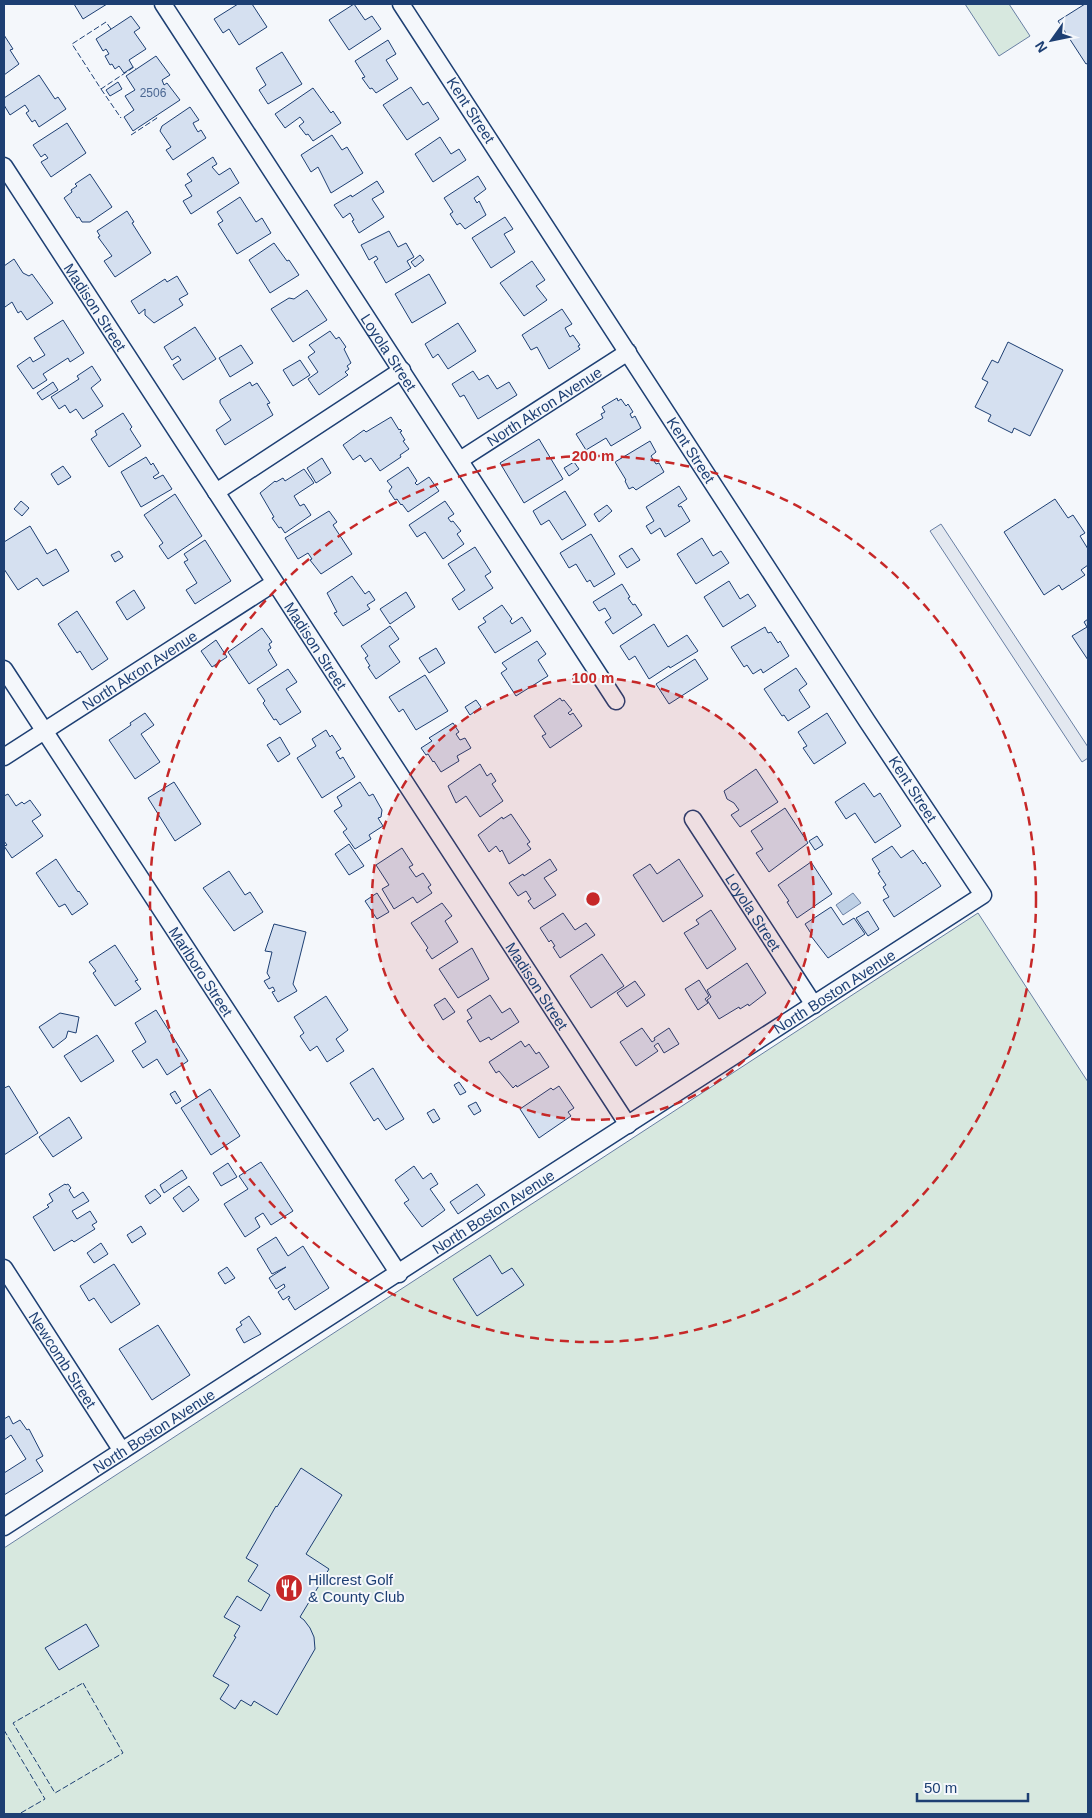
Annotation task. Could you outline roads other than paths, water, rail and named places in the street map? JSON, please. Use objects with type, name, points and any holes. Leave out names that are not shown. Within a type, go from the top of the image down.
[{"type":"street","name":"Loyola Street","points":[[162,4],[616,701]]},
{"type":"street","name":"Kent Street","points":[[401,4],[983,895]]},
{"type":"street","name":"Madison Street","points":[[4,166],[628,1125]]},
{"type":"street","name":"North Akron Avenue","points":[[460,460],[628,352]]},
{"type":"street","points":[[216,492],[402,370]]},
{"type":"street","name":"North Akron Avenue","points":[[4,757],[274,583]]},
{"type":"street","name":"Marlboro Street","points":[[4,669],[399,1274]]},
{"type":"street","name":"Loyola Street","points":[[693,819],[814,1005]]},
{"type":"street","name":"North Boston Avenue","points":[[4,1527],[399,1274],[983,895]]},
{"type":"street","name":"Newcomb Street","points":[[4,1268],[122,1451]]},
{"type":"water","points":[[853,893],[861,903],[843,915],[836,905]]},
{"type":"place","name":"Hillcrest Golf & County Club","points":[[289,1588]]}]
